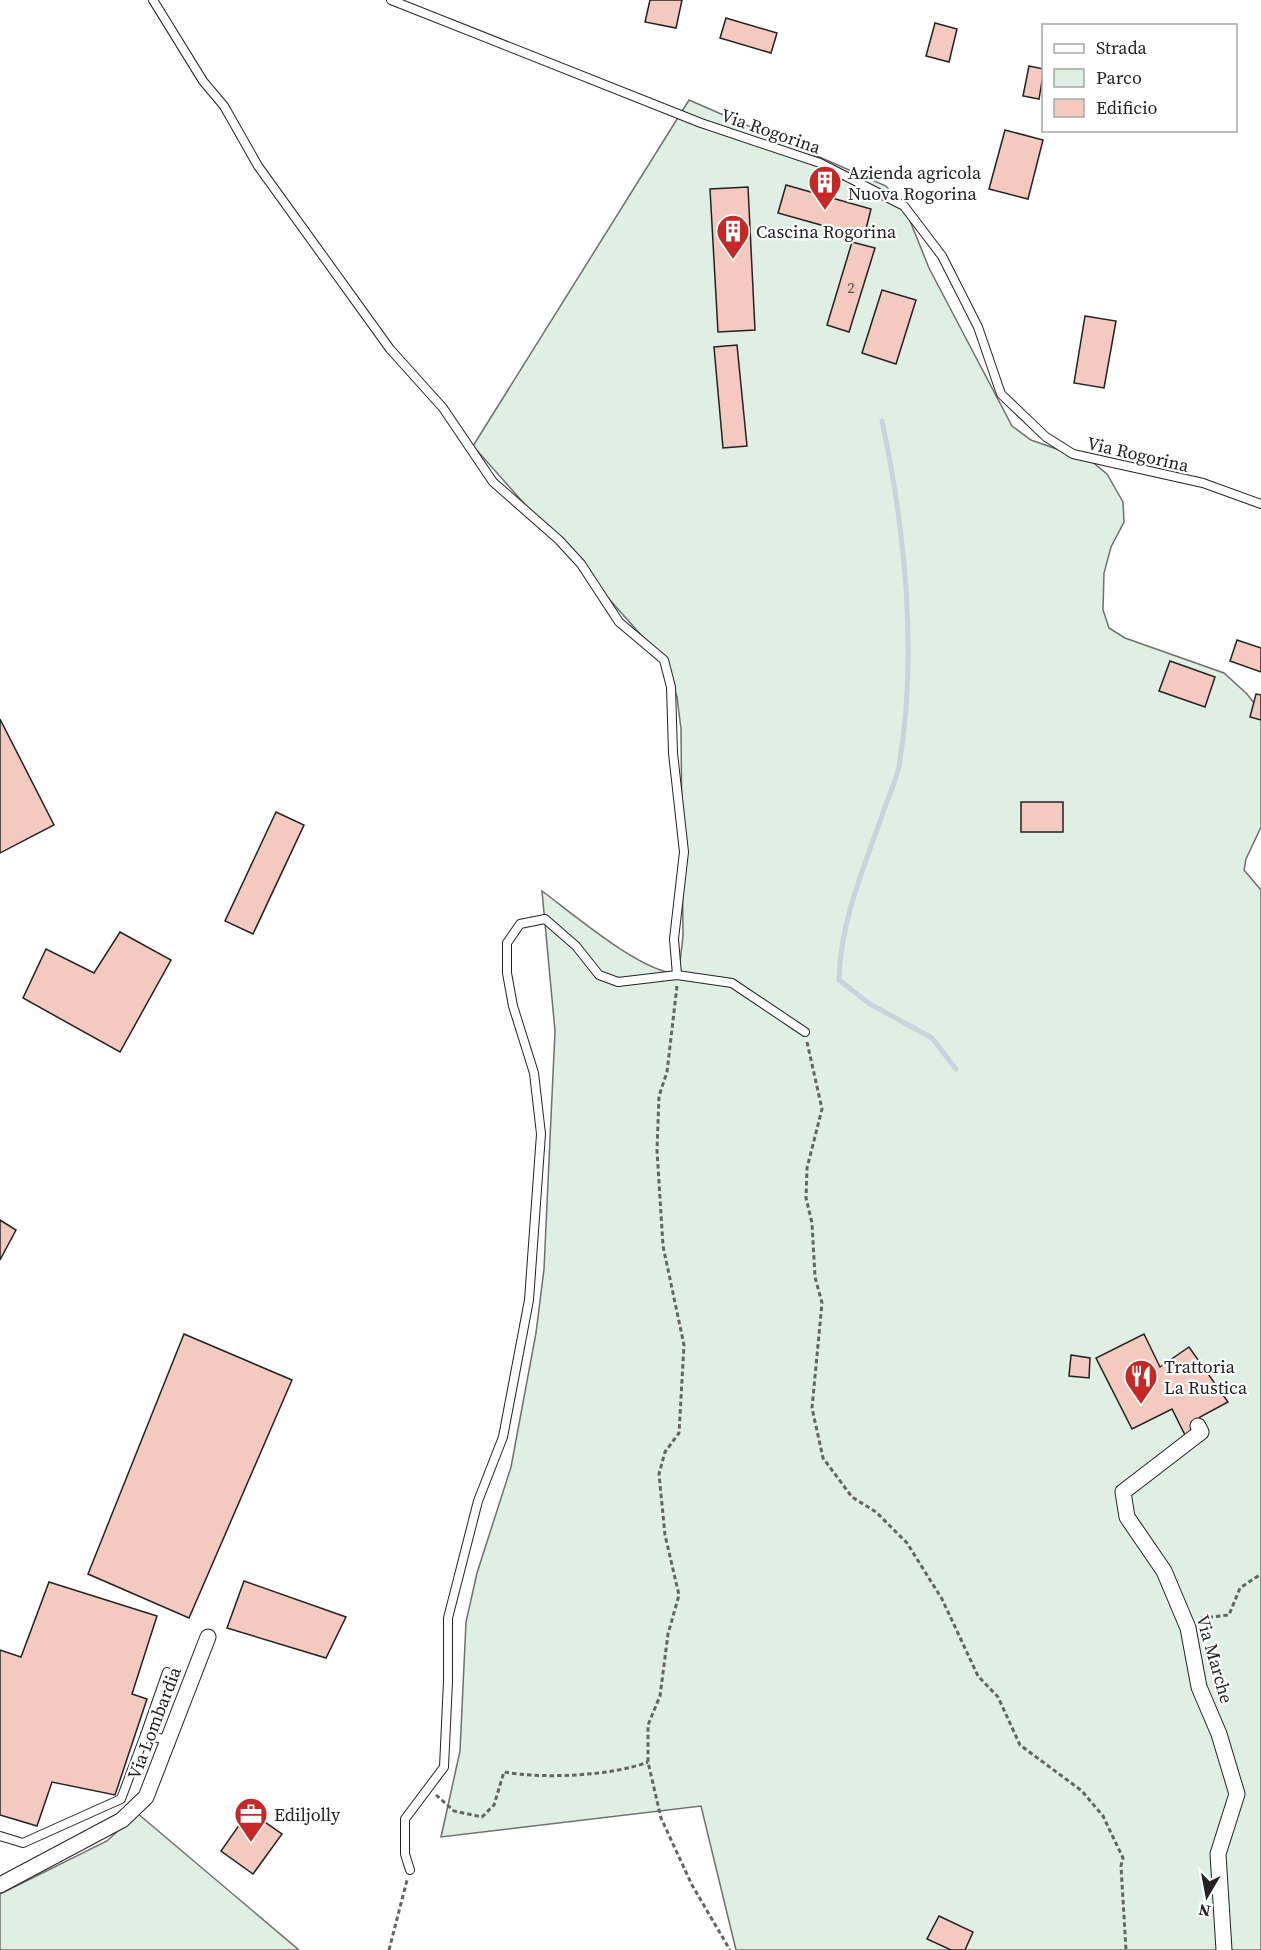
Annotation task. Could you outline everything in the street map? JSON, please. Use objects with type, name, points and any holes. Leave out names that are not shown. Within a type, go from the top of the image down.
[{"type":"street","name":"Via Marche","points":[[1198,1426],[1201,1432],[1123,1492],[1127,1517],[1164,1571],[1188,1628],[1199,1687],[1219,1734],[1237,1794],[1218,1854],[1224,1950]]},
{"type":"street","name":"Via Lombardia","points":[[0,1885],[122,1820],[146,1797],[208,1637]]},
{"type":"lane","points":[[153,0],[203,81],[224,106],[258,166],[390,350],[443,408],[493,482],[559,540],[581,564],[619,622],[664,660],[671,687],[673,753],[684,852],[674,939],[677,975]]},
{"type":"lane","name":"Via Rogorina","points":[[391,0],[701,123],[820,163],[904,206],[942,256],[978,327],[1001,394],[1046,437],[1072,454],[1203,483],[1261,504]]},
{"type":"lane","points":[[410,1870],[405,1854],[405,1819],[444,1767],[448,1618],[478,1501],[503,1437],[525,1326],[541,1134],[534,1073],[513,1006],[507,973],[507,943],[520,924],[545,919],[576,946],[599,975],[618,982],[677,975],[732,983],[805,1032]]},
{"type":"lane","points":[[0,1836],[23,1843],[120,1799],[167,1672]]},
{"type":"lane","points":[[145,1735],[168,1740]]},
{"type":"path","points":[[677,975],[667,1072],[659,1096],[657,1150],[663,1246],[684,1345],[679,1433],[664,1452],[659,1474],[665,1535],[679,1595],[668,1634],[660,1696],[648,1725],[648,1762],[661,1818],[692,1885],[730,1950]]},
{"type":"path","points":[[805,1032],[822,1109],[807,1168],[806,1198],[812,1223],[814,1277],[822,1304],[812,1408],[823,1458],[852,1497],[876,1512],[907,1543],[942,1599],[978,1676],[998,1697],[1020,1745],[1082,1791],[1103,1816],[1123,1858],[1121,1866],[1126,1950]]},
{"type":"path","points":[[1188,1628],[1199,1619],[1229,1615],[1240,1588],[1261,1574]]},
{"type":"path","points":[[444,1767],[435,1794],[454,1811],[482,1817],[494,1805],[504,1772],[522,1776],[604,1773],[625,1771],[648,1762]]},
{"type":"path","points":[[389,1950],[410,1870]]},
{"type":"green space","points":[[689,100],[886,186],[904,206],[929,268],[1012,426],[1031,440],[1091,461],[1107,474],[1123,502],[1124,522],[1111,547],[1104,573],[1103,610],[1109,628],[1125,638],[1224,673],[1247,694],[1261,712],[1261,827],[1246,859],[1244,870],[1261,890],[1261,1950],[736,1950],[701,1806],[441,1837],[460,1751],[466,1622],[477,1573],[511,1467],[536,1333],[544,1269],[555,1031],[542,891],[608,941],[646,964],[663,971],[677,973],[679,970],[683,936],[681,729],[677,697],[669,672],[657,653],[473,446]]},
{"type":"green space","points":[[137,1813],[299,1950],[0,1950],[0,1894],[107,1841]]},
{"type":"building","points":[[650,0],[682,0],[676,28],[645,22]]},
{"type":"building","points":[[726,18],[777,33],[771,53],[720,38]]},
{"type":"building","points":[[935,23],[957,29],[949,62],[926,56]]},
{"type":"building","points":[[1029,66],[1042,69],[1039,99],[1023,96]]},
{"type":"building","points":[[1005,130],[1043,140],[1028,199],[989,189]]},
{"type":"building","name":"Azienda agricola Nuova Rogorina","points":[[786,185],[871,209],[864,237],[778,213]]},
{"type":"building","name":"Cascina Rogorina","points":[[748,187],[755,330],[718,332],[710,189]]},
{"type":"building","points":[[852,242],[875,248],[849,332],[827,325]]},
{"type":"building","points":[[882,290],[916,300],[896,364],[862,353]]},
{"type":"building","points":[[1085,316],[1116,321],[1104,388],[1074,383]]},
{"type":"building","points":[[737,345],[747,446],[723,448],[714,347]]},
{"type":"building","points":[[1237,640],[1261,648],[1261,672],[1230,661]]},
{"type":"building","points":[[1170,661],[1215,677],[1205,707],[1159,691]]},
{"type":"building","points":[[1256,694],[1261,695],[1261,720],[1250,717]]},
{"type":"building","points":[[0,719],[54,825],[0,853]]},
{"type":"building","points":[[1021,802],[1063,802],[1063,832],[1021,832]]},
{"type":"building","points":[[276,812],[304,825],[253,934],[225,921]]},
{"type":"building","points":[[120,932],[171,960],[120,1052],[23,998],[46,949],[94,973]]},
{"type":"building","points":[[0,1220],[16,1230],[0,1260]]},
{"type":"building","points":[[184,1334],[292,1380],[189,1618],[88,1574]]},
{"type":"building","points":[[1144,1334],[1160,1367],[1189,1347],[1228,1402],[1200,1417],[1186,1437],[1172,1409],[1132,1429],[1096,1358]]},
{"type":"building","points":[[1071,1355],[1090,1358],[1089,1378],[1069,1376]]},
{"type":"building","points":[[244,1581],[346,1617],[326,1658],[227,1628]]},
{"type":"building","points":[[49,1582],[157,1616],[132,1694],[147,1699],[115,1795],[52,1782],[37,1826],[0,1815],[0,1650],[21,1657]]},
{"type":"building","name":"Ediljolly","points":[[249,1811],[282,1834],[253,1874],[221,1851]]},
{"type":"building","points":[[939,1916],[973,1932],[965,1950],[951,1950],[927,1939]]},
{"type":"waterway","points":[[882,421],[897,505],[906,593],[908,681],[905,724],[898,772],[848,916],[840,958],[839,980],[870,1004],[932,1038],[956,1069]]},
{"type":"place","name":"Azienda agricola Nuova Rogorina","points":[[825,211]]},
{"type":"place","name":"Cascina Rogorina","points":[[733,260]]},
{"type":"place","name":"Trattoria La Rustica","points":[[1141,1405]]},
{"type":"place","name":"Ediljolly","points":[[251,1843]]}]
